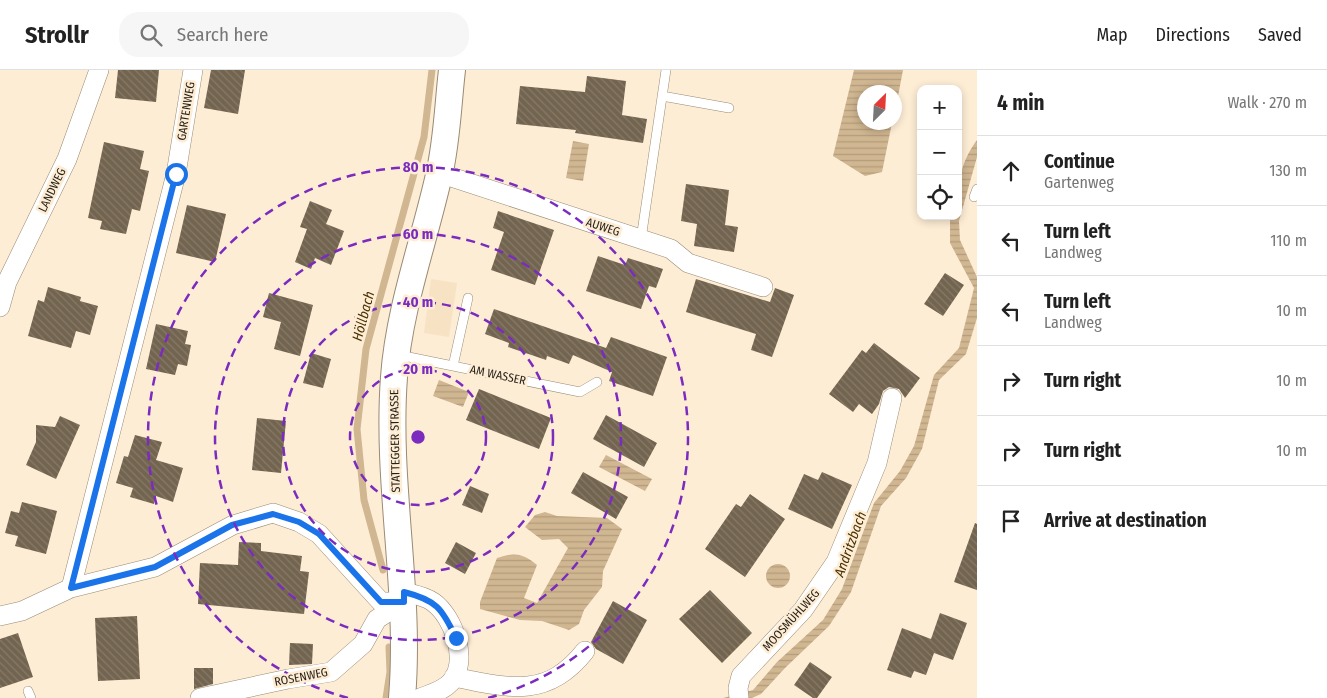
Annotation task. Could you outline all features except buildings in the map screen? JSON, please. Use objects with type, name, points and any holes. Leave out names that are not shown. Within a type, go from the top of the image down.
[{"type":"main road","name":"STATTEGGER STRASSE","points":[[402,698],[404,597],[394,483],[393,405],[396,354],[405,310],[440,173],[452,70]]},
{"type":"street","name":"LANDWEG","points":[[0,307],[7,282],[67,159],[99,70]]},
{"type":"street","name":"GARTENWEG","points":[[71,588],[176,174],[193,70]]},
{"type":"street","name":"AUWEG","points":[[440,173],[671,249],[688,264],[763,287]]},
{"type":"street","name":"MOOSMÜHLWEG","points":[[739,693],[741,676],[748,666],[803,610],[836,562],[877,463],[892,398]]},
{"type":"street","points":[[0,616],[22,611],[71,588],[155,567],[232,525],[273,514],[299,522],[319,534],[381,602],[404,597],[432,601],[443,612],[456,638],[458,670],[442,690],[420,698]]},
{"type":"street","name":"ROSENWEG","points":[[200,698],[331,672],[363,644],[377,619],[404,597]]},
{"type":"street","points":[[454,677],[532,692],[548,687],[568,675],[585,651]]},
{"type":"lane","points":[[641,240],[666,70]]},
{"type":"lane","points":[[662,96],[728,108]]},
{"type":"lane","points":[[453,366],[468,298]]},
{"type":"lane","name":"AM WASSER","points":[[396,354],[580,392],[597,382]]},
{"type":"shaded area","points":[[854,70],[903,70],[900,85],[857,85],[857,130],[891,130],[882,172],[865,176],[833,156]]},
{"type":"shaded area","points":[[977,140],[977,157],[962,210],[962,171]]},
{"type":"shaded area","points":[[573,141],[589,144],[583,181],[566,178]]},
{"type":"shaded area","points":[[950,220],[959,220],[960,240],[977,277],[977,318],[966,354],[939,380],[922,449],[906,478],[881,506],[851,592],[829,626],[761,694],[752,698],[723,698],[753,690],[777,662],[823,620],[842,589],[874,503],[900,471],[914,446],[934,375],[959,348],[974,288],[950,243]]},
{"type":"shaded area","points":[[431,279],[457,283],[449,337],[424,333]]},
{"type":"shaded area","points":[[439,380],[469,392],[463,407],[433,396]]},
{"type":"shaded area","points":[[606,455],[652,479],[645,491],[599,467]]},
{"type":"shaded area","points":[[545,512],[557,516],[607,518],[622,529],[603,571],[602,587],[584,610],[579,624],[569,630],[542,621],[520,620],[480,609],[480,602],[497,558],[513,554],[523,556],[537,565],[524,598],[537,603],[568,548],[559,539],[542,540],[525,527],[535,515]]},
{"type":"shaded area","points":[[778,564],[787,567],[790,576],[787,585],[778,588],[769,585],[766,576],[769,567]]},
{"type":"waterway","name":"Höllbach","points":[[383,570],[364,500],[357,429],[366,349],[424,137],[432,70]]},
{"type":"waterway","name":"Höllbach","points":[[386,698],[390,672],[389,647]]},
{"type":"route","points":[[176,174],[71,588],[155,567],[232,525],[273,514],[299,522],[319,534],[381,602],[404,602],[404,592],[432,601],[443,612],[456,638]]},
{"type":"water label","name":"Andritzbach","points":[[850,544]]}]
